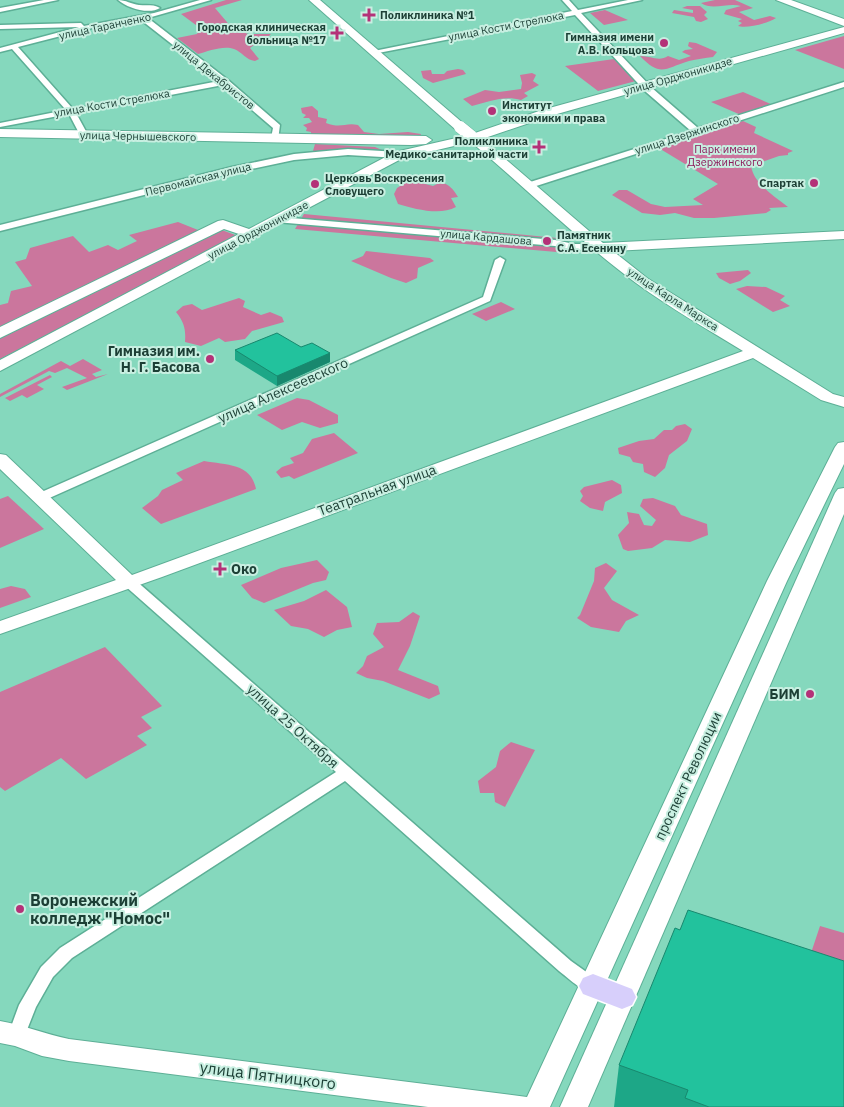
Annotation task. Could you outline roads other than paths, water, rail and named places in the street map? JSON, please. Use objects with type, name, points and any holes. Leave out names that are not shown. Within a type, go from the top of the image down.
[{"type":"main road","points":[[593,986],[622,996]]},
{"type":"street","points":[[0,10],[54,0]]},
{"type":"street","points":[[121,0],[135,7],[152,9],[199,0]]},
{"type":"street","name":"улица Таранченко","points":[[0,50],[208,0]]},
{"type":"street","points":[[314,0],[460,127]]},
{"type":"street","points":[[565,0],[645,85],[696,131]]},
{"type":"street","name":"улица Кости Стрелюка","points":[[373,52],[639,0]]},
{"type":"street","points":[[782,0],[844,24]]},
{"type":"street","points":[[793,0],[844,19]]},
{"type":"street","name":"улица Декабристов","points":[[142,17],[225,82],[277,127],[275,138]]},
{"type":"street","points":[[0,27],[96,26]]},
{"type":"street","name":"улица Орджоникидзе","points":[[0,366],[399,155],[472,137],[546,113],[844,30]]},
{"type":"street","points":[[14,47],[71,111],[84,135]]},
{"type":"street","name":"улица Кости Стрелюка","points":[[0,125],[225,82]]},
{"type":"street","name":"улица Дзержинского","points":[[530,184],[844,84]]},
{"type":"street","name":"улица Чернышевского","points":[[0,133],[411,141],[453,135],[546,113]]},
{"type":"street","name":"улица Карла Маркса","points":[[460,127],[530,184],[599,247],[634,275],[827,397],[844,402]]},
{"type":"street","name":"Первомайская улица","points":[[4,227],[232,170],[294,157],[348,152],[399,155]]},
{"type":"street","points":[[0,220],[4,227]]},
{"type":"street","name":"улица Кардашова","points":[[279,220],[555,243],[574,247],[692,244],[844,235]]},
{"type":"street","name":"улица Орджоникидзе","points":[[0,333],[223,224],[251,234]]},
{"type":"street","name":"улица Кардашова","points":[[634,275],[634,263],[638,256],[657,248],[692,244]]},
{"type":"street","name":"улица Алексеевского","points":[[41,497],[487,299],[500,260]]},
{"type":"street","name":"Театральная улица","points":[[0,628],[754,352]]},
{"type":"street","name":"проспект Революции","points":[[536,1107],[777,581],[844,447]]},
{"type":"street","name":"улица 25 Октября","points":[[0,459],[129,582],[566,966],[593,986]]},
{"type":"street","name":"проспект Революции","points":[[574,1107],[844,493]]},
{"type":"street","name":"улица Пятницкого","points":[[346,773],[66,953],[47,972],[28,1006],[8,1033],[42,1045],[69,1050],[521,1107]]},
{"type":"place","name":"Поликлиника №1","points":[[369,15]]},
{"type":"place","name":"Городская клиническая больница №17","points":[[337,33]]},
{"type":"place","name":"Гимназия имени А.В. Кольцова","points":[[664,43]]},
{"type":"place","name":"Институт экономики и права","points":[[492,111]]},
{"type":"place","name":"Поликлиника Медико-санитарной части","points":[[539,147]]},
{"type":"place","name":"Спартак","points":[[814,183]]},
{"type":"place","name":"Церковь Воскресения Словущего","points":[[315,184]]},
{"type":"place","name":"Памятник С.А. Есенину","points":[[547,241]]},
{"type":"place","name":"Гимназия им. Н. Г. Басова","points":[[210,359]]},
{"type":"place","name":"Око","points":[[220,569]]},
{"type":"place","name":"БИМ","points":[[810,694]]},
{"type":"place","name":"Воронежский колледж \"Номос\"","points":[[20,909]]},
{"type":"park label","name":"Парк имени Дзержинского","points":[[725,155]]}]
